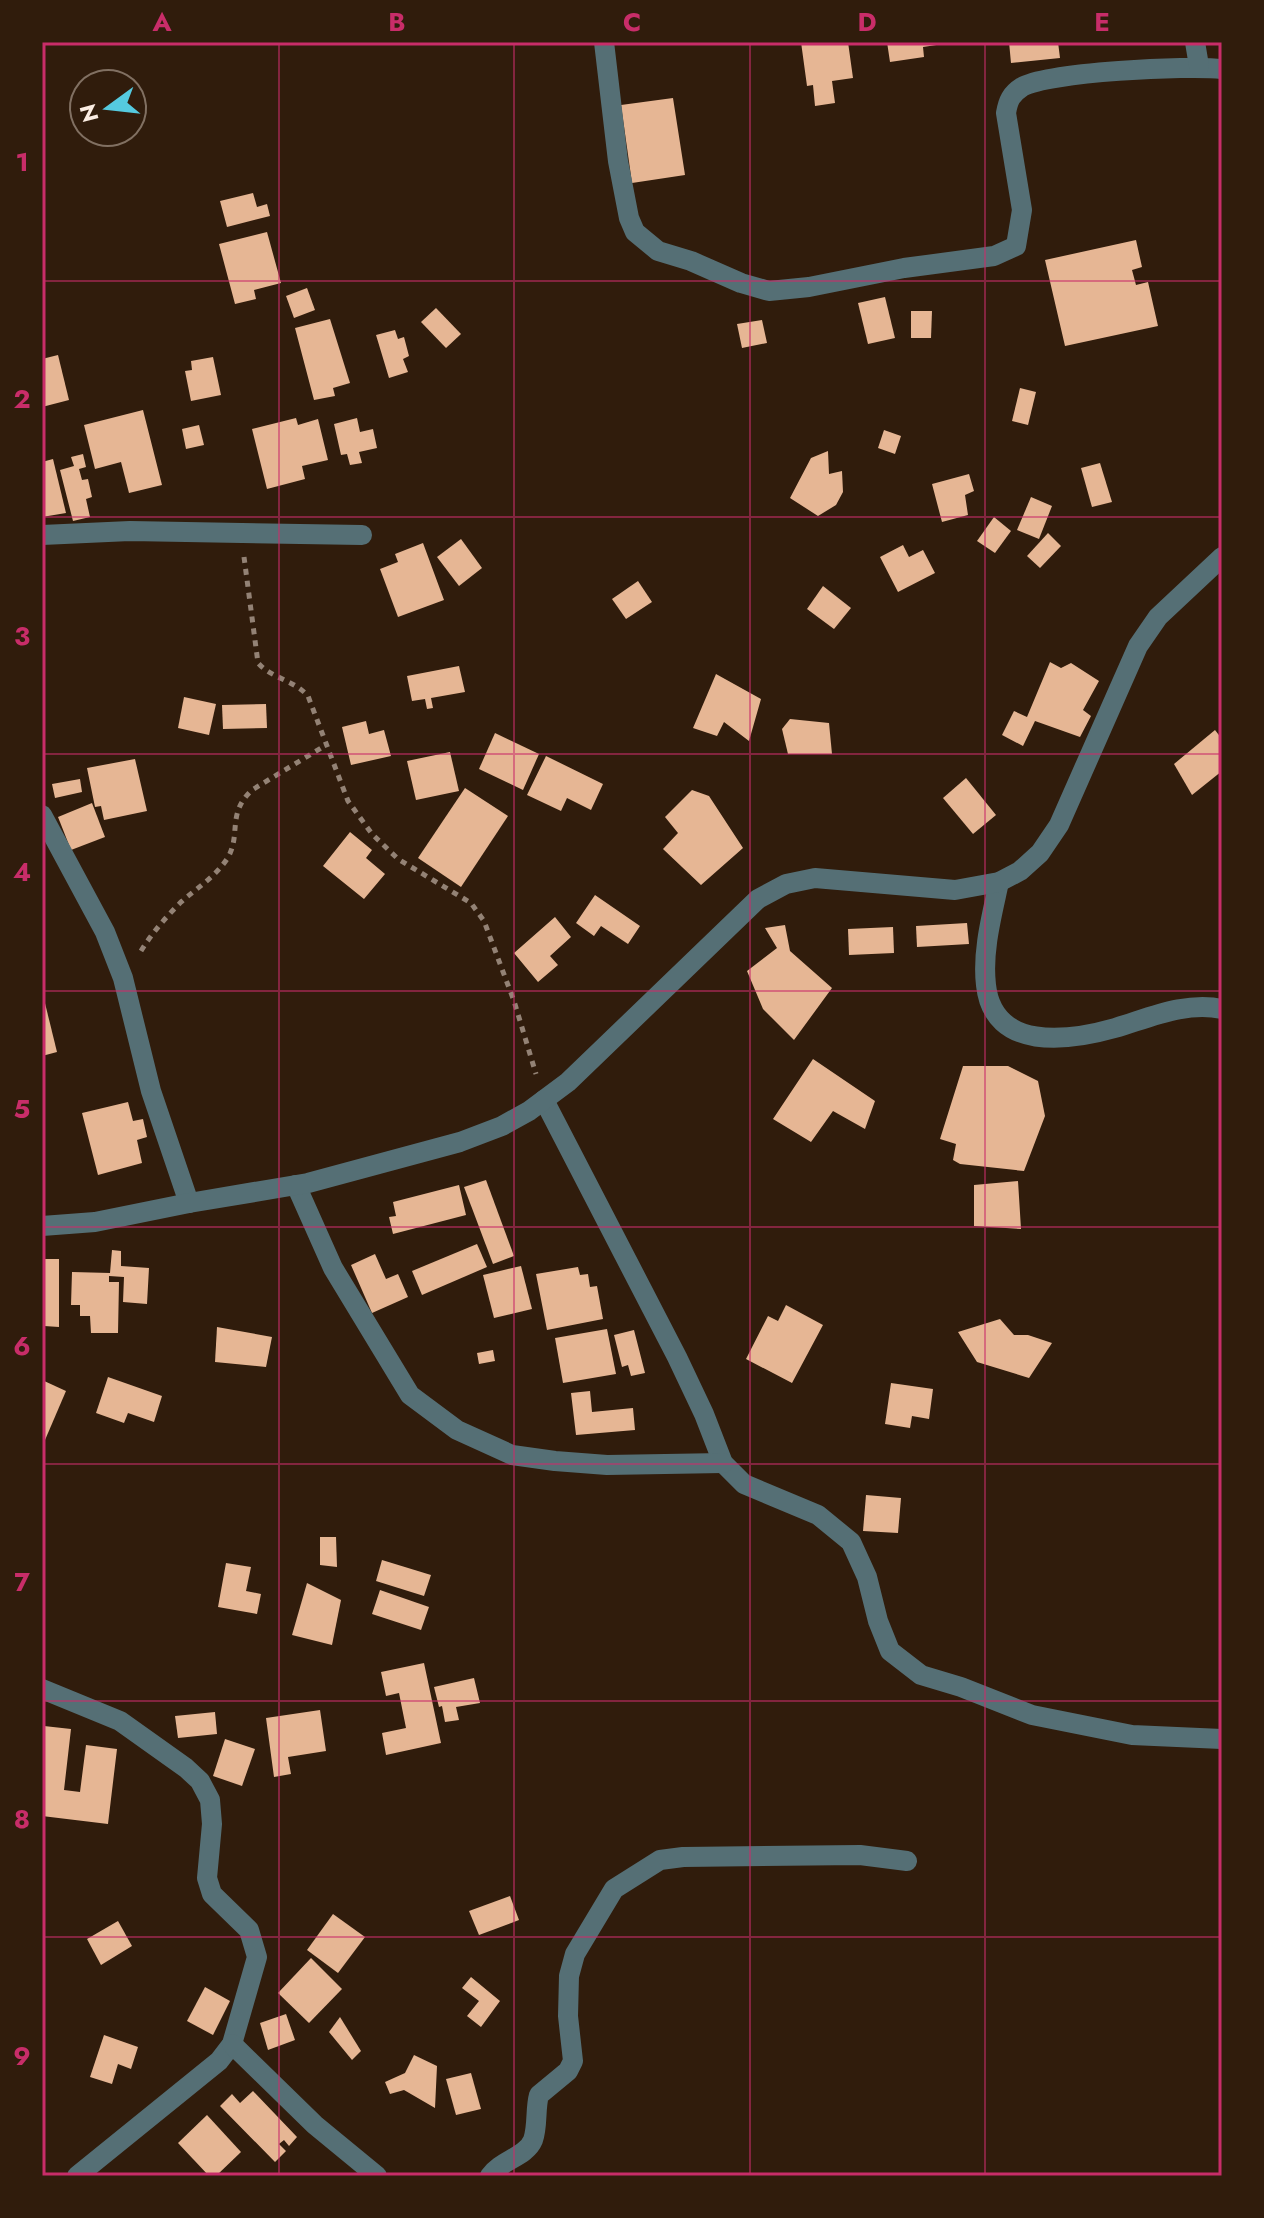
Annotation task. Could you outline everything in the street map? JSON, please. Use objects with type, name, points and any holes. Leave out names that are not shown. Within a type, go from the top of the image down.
[{"type":"street","points":[[604,42],[618,161],[629,218],[635,232],[658,251],[769,291],[994,256],[1016,246],[1022,210],[1006,113],[1008,101],[1014,94],[1033,83],[1066,77],[1199,66],[1222,69]]},
{"type":"street","points":[[1195,42],[1199,66]]},
{"type":"street","points":[[42,535],[130,531],[362,535]]},
{"type":"street","points":[[42,1226],[95,1222],[296,1185],[460,1142],[502,1126],[544,1100],[594,1058],[758,899],[786,884],[815,878],[955,890],[999,882],[1020,871],[1040,853],[1059,825],[1138,646],[1158,617],[1222,557]]},
{"type":"street","points":[[42,815],[105,932],[123,978],[151,1091],[189,1203]]},
{"type":"street","points":[[999,882],[989,933],[985,986],[994,1011],[1008,1027],[1028,1037],[1059,1038],[1111,1029],[1191,1008],[1209,1006],[1222,1009]]},
{"type":"street","points":[[544,1100],[677,1357],[723,1463],[744,1484],[818,1515],[851,1542],[867,1577],[878,1621],[890,1651],[921,1675],[1032,1715],[1132,1735],[1222,1739]]},
{"type":"street","points":[[296,1185],[333,1268],[410,1395],[457,1430],[512,1455],[555,1461],[620,1465],[723,1463]]},
{"type":"street","points":[[42,1689],[120,1721],[200,1781],[210,1800],[212,1824],[207,1878],[212,1894],[249,1930],[257,1957],[232,2044],[219,2061],[77,2176]]},
{"type":"street","points":[[490,2176],[497,2167],[531,2144],[539,2095],[568,2071],[573,2061],[568,2016],[569,1976],[575,1954],[614,1889],[660,1860],[683,1857],[860,1855],[907,1861]]},
{"type":"street","points":[[232,2044],[315,2125],[377,2176]]},
{"type":"path","points":[[240,533],[258,663],[265,670],[299,686],[308,696],[348,801],[372,834],[398,859],[471,903],[484,921],[514,1001],[544,1100]]},
{"type":"path","points":[[123,978],[150,936],[182,902],[217,872],[230,854],[237,807],[243,798],[326,745]]},
{"type":"building","points":[[801,42],[848,42],[853,78],[832,81],[835,103],[815,106],[813,85],[807,86]]},
{"type":"building","points":[[887,42],[943,44],[923,47],[924,57],[890,62]]},
{"type":"building","points":[[1009,42],[1058,42],[1060,58],[1011,63]]},
{"type":"building","points":[[673,98],[685,175],[632,183],[621,105]]},
{"type":"building","points":[[253,193],[257,207],[267,204],[270,216],[227,227],[220,201]]},
{"type":"building","points":[[267,232],[281,283],[254,290],[256,299],[235,304],[219,244]]},
{"type":"building","points":[[1136,240],[1142,267],[1132,270],[1136,285],[1148,282],[1158,326],[1065,346],[1045,260]]},
{"type":"building","points":[[307,288],[315,310],[294,318],[286,296]]},
{"type":"building","points":[[885,297],[895,338],[868,344],[858,303]]},
{"type":"building","points":[[436,308],[461,334],[446,348],[421,322]]},
{"type":"building","points":[[911,311],[932,311],[931,338],[911,338]]},
{"type":"building","points":[[330,319],[350,383],[333,388],[335,396],[314,400],[295,328]]},
{"type":"building","points":[[762,320],[767,343],[742,348],[737,324]]},
{"type":"building","points":[[395,330],[398,339],[404,337],[409,356],[403,359],[408,372],[389,378],[376,335]]},
{"type":"building","points":[[58,355],[69,400],[42,407],[42,359]]},
{"type":"building","points":[[213,357],[221,395],[191,401],[185,371],[192,370],[191,361]]},
{"type":"building","points":[[1020,388],[1036,392],[1028,425],[1012,421]]},
{"type":"building","points":[[143,410],[162,485],[129,493],[121,462],[95,469],[84,425]]},
{"type":"building","points":[[296,418],[298,425],[318,419],[328,460],[302,466],[305,479],[267,489],[252,429]]},
{"type":"building","points":[[357,418],[360,432],[373,429],[377,448],[359,452],[362,463],[350,465],[347,454],[341,455],[334,424]]},
{"type":"building","points":[[199,425],[204,445],[186,449],[182,429]]},
{"type":"building","points":[[884,430],[901,436],[895,454],[878,448]]},
{"type":"building","points":[[828,451],[829,474],[842,471],[843,492],[836,505],[818,516],[790,498],[811,458]]},
{"type":"building","points":[[83,454],[86,467],[79,469],[82,480],[88,479],[92,497],[86,499],[90,517],[73,521],[60,470],[74,466],[71,457]]},
{"type":"building","points":[[53,459],[66,513],[42,517],[42,462]]},
{"type":"building","points":[[1100,463],[1112,502],[1092,507],[1081,468]]},
{"type":"building","points":[[969,474],[974,491],[965,495],[968,515],[942,522],[932,484]]},
{"type":"building","points":[[1031,497],[1052,506],[1039,539],[1017,530]]},
{"type":"building","points":[[994,517],[1011,531],[995,553],[977,541]]},
{"type":"building","points":[[1048,533],[1061,546],[1040,568],[1027,556]]},
{"type":"building","points":[[461,539],[482,568],[459,586],[437,557]]},
{"type":"building","points":[[423,543],[444,600],[398,617],[380,569],[398,562],[395,554]]},
{"type":"building","points":[[903,545],[909,557],[923,550],[935,573],[898,592],[880,557]]},
{"type":"building","points":[[638,581],[652,602],[626,619],[612,599]]},
{"type":"building","points":[[823,586],[851,608],[834,629],[807,609]]},
{"type":"building","points":[[1050,662],[1061,668],[1071,663],[1099,681],[1083,710],[1091,716],[1080,737],[1035,721],[1023,746],[1002,735],[1014,711],[1027,717]]},
{"type":"building","points":[[459,666],[465,692],[431,698],[433,708],[427,709],[425,699],[412,701],[407,676]]},
{"type":"building","points":[[716,674],[761,699],[749,741],[724,722],[717,736],[693,728]]},
{"type":"building","points":[[184,697],[216,704],[209,735],[178,728]]},
{"type":"building","points":[[266,704],[267,728],[223,729],[222,705]]},
{"type":"building","points":[[790,719],[829,723],[832,754],[788,754],[782,729]]},
{"type":"building","points":[[366,721],[369,734],[384,730],[391,756],[351,765],[342,727]]},
{"type":"building","points":[[1215,730],[1222,739],[1222,771],[1192,795],[1174,764]]},
{"type":"building","points":[[495,733],[539,754],[523,790],[479,769]]},
{"type":"building","points":[[450,752],[459,791],[416,800],[407,761]]},
{"type":"building","points":[[546,756],[603,784],[591,810],[567,798],[561,811],[527,795]]},
{"type":"building","points":[[135,759],[147,811],[104,820],[101,806],[95,807],[87,768]]},
{"type":"building","points":[[966,778],[996,815],[973,834],[943,798]]},
{"type":"building","points":[[80,779],[82,792],[55,798],[52,784]]},
{"type":"building","points":[[465,788],[508,816],[461,887],[418,858]]},
{"type":"building","points":[[692,790],[709,796],[743,848],[701,885],[663,849],[678,833],[665,817]]},
{"type":"building","points":[[92,803],[105,837],[71,850],[58,817]]},
{"type":"building","points":[[350,832],[372,850],[366,858],[385,874],[364,899],[323,866]]},
{"type":"building","points":[[595,895],[640,926],[628,944],[601,926],[594,936],[576,923]]},
{"type":"building","points":[[555,917],[571,937],[550,956],[558,965],[538,982],[514,953]]},
{"type":"building","points":[[967,923],[969,944],[917,947],[916,926]]},
{"type":"building","points":[[785,925],[790,951],[832,988],[794,1040],[763,1009],[747,971],[777,948],[765,928]]},
{"type":"building","points":[[893,927],[894,953],[849,955],[848,929]]},
{"type":"building","points":[[42,996],[57,1052],[42,1056]]},
{"type":"building","points":[[813,1059],[875,1101],[865,1129],[833,1111],[811,1142],[773,1119]]},
{"type":"building","points":[[963,1066],[1008,1066],[1038,1081],[1045,1116],[1024,1171],[960,1164],[953,1160],[956,1144],[940,1139]]},
{"type":"building","points":[[128,1102],[133,1121],[143,1119],[147,1137],[137,1140],[142,1163],[98,1175],[82,1113]]},
{"type":"building","points":[[486,1180],[514,1256],[493,1264],[464,1187]]},
{"type":"building","points":[[1018,1181],[1021,1229],[974,1226],[974,1185]]},
{"type":"building","points":[[459,1185],[466,1215],[393,1234],[389,1217],[396,1216],[393,1202]]},
{"type":"building","points":[[477,1244],[487,1267],[422,1295],[412,1271]]},
{"type":"building","points":[[112,1250],[121,1251],[121,1266],[149,1268],[147,1304],[123,1302],[124,1277],[109,1276],[109,1282],[119,1282],[118,1333],[91,1333],[90,1316],[80,1316],[80,1305],[71,1305],[72,1272],[110,1273]]},
{"type":"building","points":[[375,1254],[386,1279],[398,1274],[408,1297],[372,1313],[351,1265]]},
{"type":"building","points":[[42,1259],[59,1259],[59,1327],[44,1326]]},
{"type":"building","points":[[521,1266],[532,1309],[494,1318],[483,1275]]},
{"type":"building","points":[[578,1267],[580,1275],[588,1274],[590,1287],[597,1286],[603,1319],[547,1330],[536,1274]]},
{"type":"building","points":[[786,1305],[823,1325],[792,1383],[746,1359],[768,1316],[778,1321]]},
{"type":"building","points":[[1000,1319],[1014,1335],[1028,1335],[1052,1343],[1029,1378],[977,1362],[958,1332]]},
{"type":"building","points":[[217,1327],[272,1337],[266,1367],[215,1362]]},
{"type":"building","points":[[607,1329],[616,1374],[563,1383],[555,1338]]},
{"type":"building","points":[[634,1330],[645,1373],[631,1376],[628,1365],[622,1367],[614,1335]]},
{"type":"building","points":[[493,1350],[495,1361],[479,1364],[477,1353]]},
{"type":"building","points":[[108,1377],[162,1396],[154,1422],[128,1413],[124,1423],[96,1413]]},
{"type":"building","points":[[42,1380],[66,1391],[45,1440],[42,1438]]},
{"type":"building","points":[[891,1383],[933,1389],[929,1419],[912,1416],[910,1428],[885,1424]]},
{"type":"building","points":[[590,1391],[592,1412],[633,1408],[635,1430],[576,1435],[571,1393]]},
{"type":"building","points":[[866,1495],[901,1498],[898,1533],[863,1531]]},
{"type":"building","points":[[320,1537],[336,1537],[337,1567],[320,1565]]},
{"type":"building","points":[[382,1560],[431,1575],[424,1596],[376,1581]]},
{"type":"building","points":[[226,1563],[251,1567],[246,1591],[261,1594],[257,1614],[218,1607]]},
{"type":"building","points":[[307,1583],[341,1600],[332,1645],[292,1635]]},
{"type":"building","points":[[380,1590],[429,1607],[421,1630],[372,1614]]},
{"type":"building","points":[[424,1663],[441,1743],[386,1755],[382,1733],[406,1728],[399,1693],[386,1696],[381,1672]]},
{"type":"building","points":[[474,1678],[480,1703],[456,1707],[459,1720],[445,1722],[434,1687]]},
{"type":"building","points":[[320,1710],[326,1751],[288,1757],[291,1774],[274,1777],[266,1718]]},
{"type":"building","points":[[215,1712],[217,1734],[178,1738],[175,1716]]},
{"type":"building","points":[[44,1726],[71,1729],[64,1790],[80,1792],[86,1745],[117,1749],[108,1824],[42,1816]]},
{"type":"building","points":[[225,1739],[255,1749],[242,1786],[213,1776]]},
{"type":"building","points":[[510,1896],[519,1920],[479,1935],[469,1911]]},
{"type":"building","points":[[333,1914],[365,1937],[338,1973],[307,1950]]},
{"type":"building","points":[[118,1921],[132,1946],[101,1965],[87,1939]]},
{"type":"building","points":[[311,1958],[342,1989],[309,2023],[278,1993]]},
{"type":"building","points":[[471,1977],[500,2001],[481,2027],[467,2016],[479,2001],[462,1988]]},
{"type":"building","points":[[205,1987],[230,2001],[213,2035],[187,2021]]},
{"type":"building","points":[[286,2014],[295,2040],[268,2050],[260,2023]]},
{"type":"building","points":[[340,2017],[361,2051],[352,2060],[329,2032]]},
{"type":"building","points":[[104,2035],[138,2047],[131,2069],[118,2064],[112,2084],[90,2077]]},
{"type":"building","points":[[414,2055],[437,2066],[435,2108],[404,2090],[390,2094],[385,2082],[405,2073]]},
{"type":"building","points":[[471,2073],[481,2109],[456,2115],[446,2079]]},
{"type":"building","points":[[253,2091],[297,2137],[289,2146],[284,2140],[279,2144],[286,2151],[275,2162],[220,2106],[232,2094],[240,2103]]},
{"type":"building","points":[[207,2115],[241,2152],[216,2176],[209,2176],[178,2143]]}]
